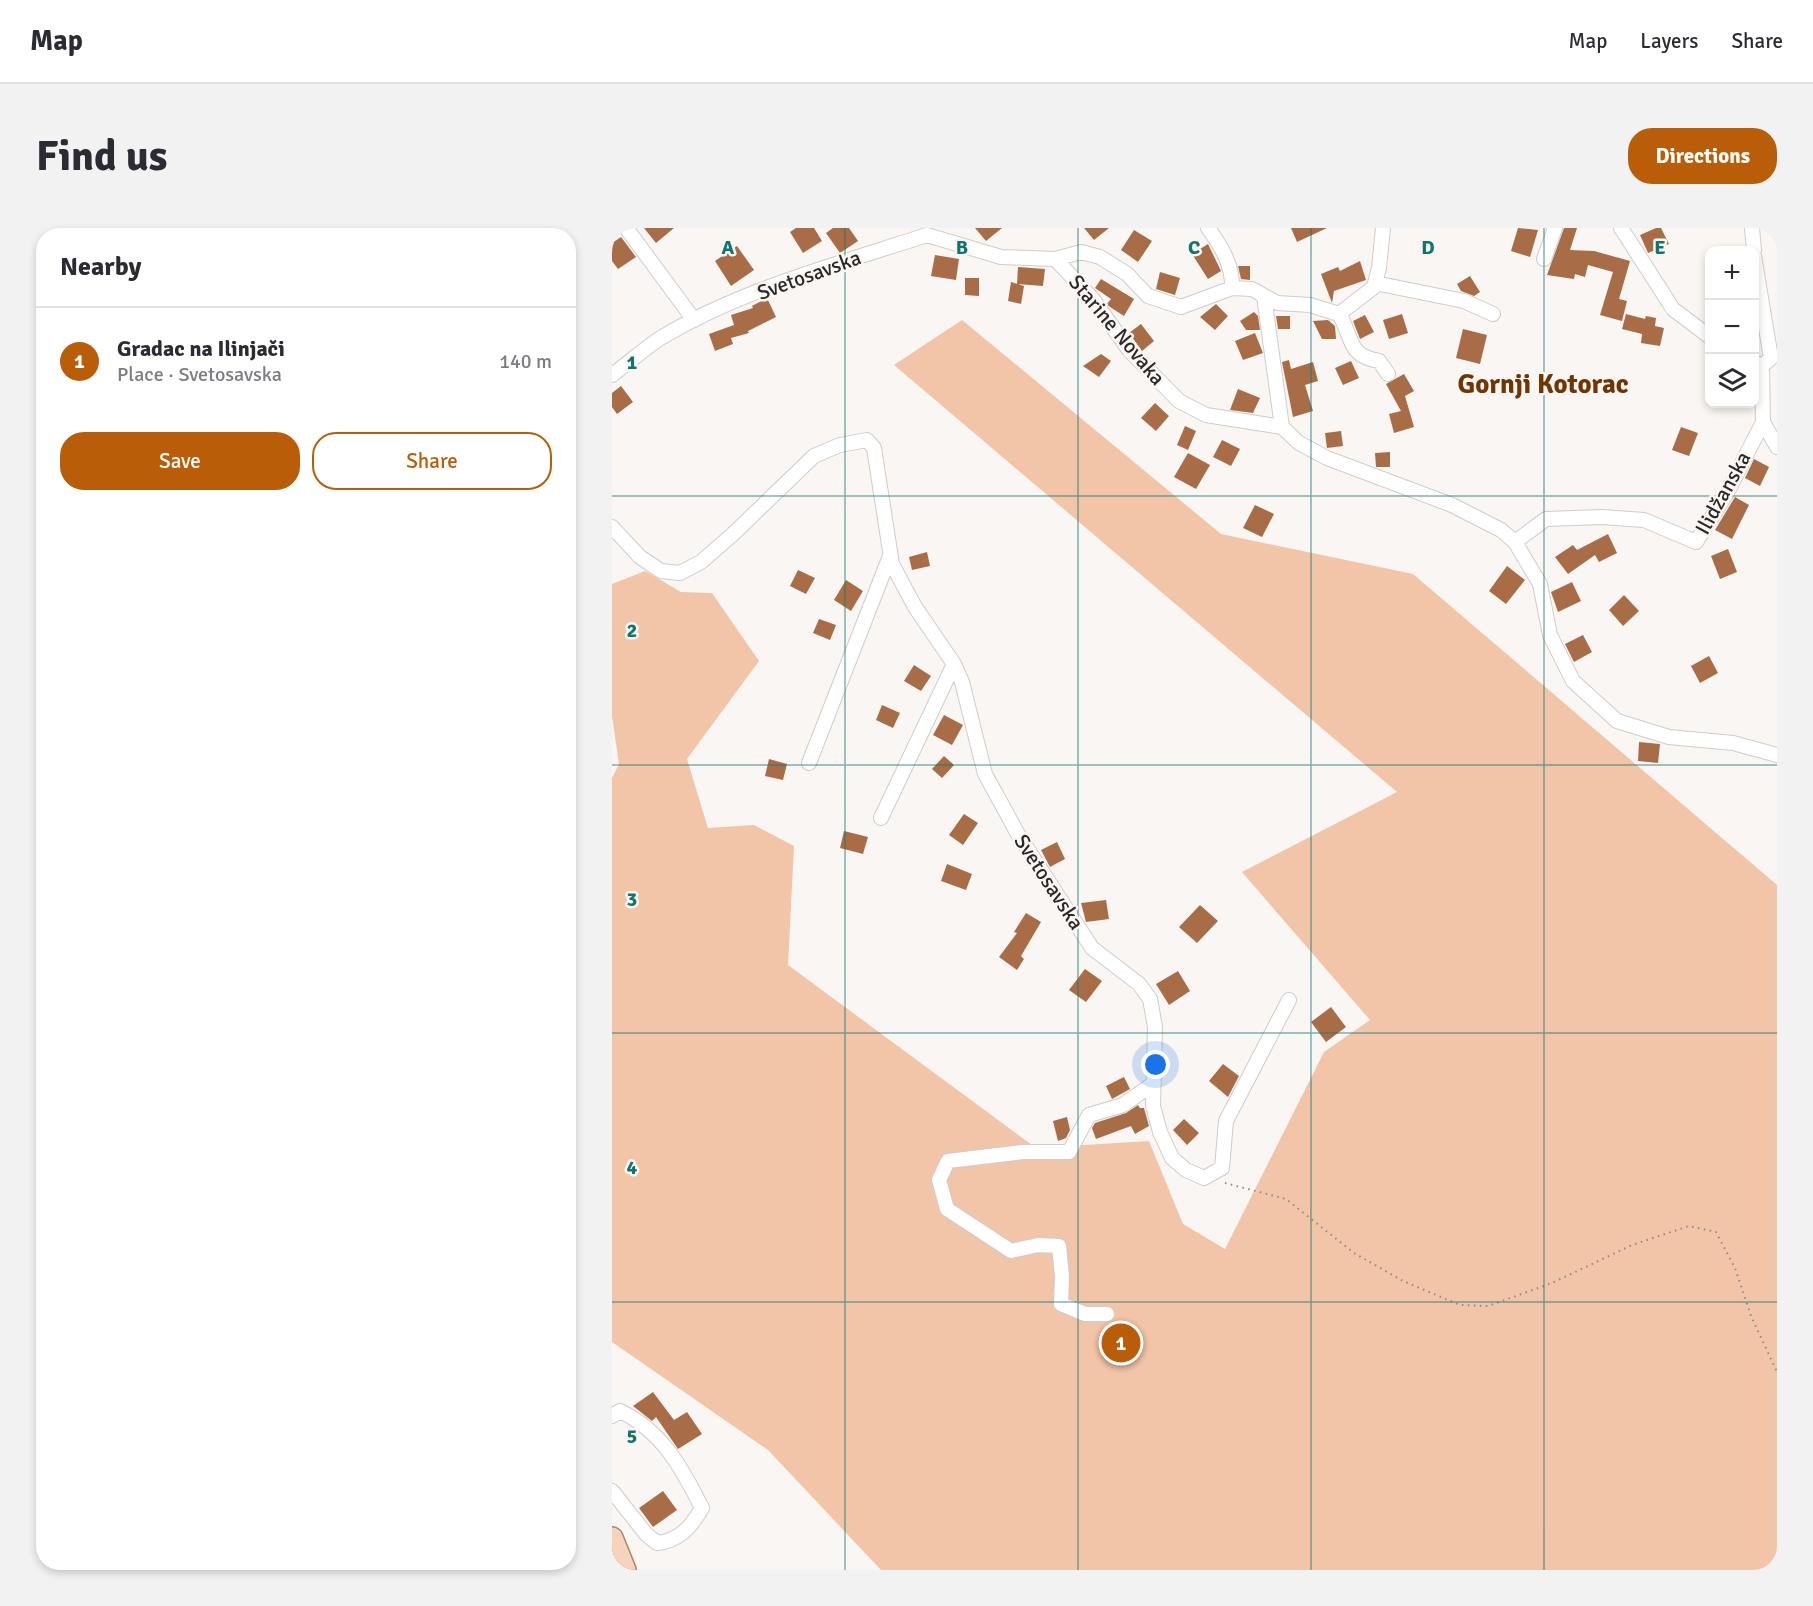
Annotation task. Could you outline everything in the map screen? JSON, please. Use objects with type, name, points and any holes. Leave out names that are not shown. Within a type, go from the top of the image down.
[{"type":"main road","points":[[612,1538],[625,1570]]},
{"type":"street","points":[[1208,228],[1220,243],[1233,274],[1232,288],[1252,289],[1277,303],[1310,305],[1339,314]]},
{"type":"street","points":[[1339,314],[1374,287],[1383,228]]},
{"type":"street","points":[[1544,260],[1555,228]]},
{"type":"street","points":[[1621,228],[1673,309],[1705,333]]},
{"type":"street","points":[[1752,228],[1754,246]]},
{"type":"street","points":[[627,229],[694,320]]},
{"type":"street","name":"Starine Novaka","points":[[926,232],[1001,257],[1055,259],[1081,252],[1100,257],[1127,274],[1148,296],[1181,307],[1232,288]]},
{"type":"street","name":"Svetosavska","points":[[612,375],[658,340],[694,320],[792,279],[926,232]]},
{"type":"street","name":"Starine Novaka","points":[[1055,259],[1092,298],[1129,350],[1179,401],[1206,415],[1282,427]]},
{"type":"street","points":[[1375,283],[1464,301],[1494,314]]},
{"type":"street","name":"Ilidžanska","points":[[1515,542],[1546,519],[1602,517],[1644,520],[1696,542],[1727,494],[1763,422],[1766,360],[1759,294]]},
{"type":"street","points":[[1264,296],[1282,427],[1299,443],[1327,458],[1452,506],[1501,530],[1515,542],[1540,584],[1550,636],[1573,681],[1617,720],[1669,737],[1733,742],[1777,755]]},
{"type":"street","points":[[1339,314],[1349,341],[1356,351],[1364,358],[1379,361],[1388,374]]},
{"type":"street","name":"Ilidžanska","points":[[1763,422],[1777,447]]},
{"type":"street","name":"Svetosavska","points":[[612,527],[640,557],[661,571],[680,573],[700,562],[732,535],[814,456],[840,445],[867,440],[874,448],[892,564],[915,607],[954,664],[970,707],[985,774],[1001,806],[1092,948],[1139,984],[1150,999],[1155,1027],[1153,1106],[1160,1132],[1172,1158],[1186,1170],[1204,1178]]},
{"type":"street","points":[[809,763],[891,556]]},
{"type":"street","points":[[881,818],[954,664]]},
{"type":"street","points":[[1204,1178],[1222,1168],[1226,1121],[1289,1000]]},
{"type":"street","points":[[1107,1314],[1085,1314],[1061,1304],[1062,1276],[1059,1246],[1038,1245],[1011,1251],[947,1209],[939,1180],[948,1161],[1023,1152],[1069,1152],[1089,1115],[1123,1105],[1154,1083]]},
{"type":"street","points":[[612,1416],[620,1411],[641,1421],[663,1442],[686,1475],[702,1508],[694,1523],[681,1534],[671,1541],[657,1543],[646,1534],[612,1491]]},
{"type":"path","points":[[1204,1178],[1286,1199],[1354,1253],[1403,1281],[1460,1305],[1488,1306],[1552,1283],[1632,1245],[1689,1226],[1716,1232],[1735,1268],[1751,1316],[1777,1372]]},
{"type":"shaded area","points":[[962,320],[1221,534],[1413,574],[1777,885],[1777,1570],[881,1570],[768,1450],[612,1342],[612,778],[619,764],[612,716],[612,584],[645,571],[681,592],[712,593],[759,661],[687,759],[708,828],[754,825],[794,846],[788,965],[1036,1148],[1149,1141],[1183,1224],[1225,1249],[1324,1052],[1370,1020],[1242,872],[1397,792],[894,365]]},
{"type":"building","points":[[644,228],[674,228],[656,243]]},
{"type":"building","points":[[796,228],[814,228],[822,241],[803,253],[790,232]]},
{"type":"building","points":[[833,228],[849,228],[858,241],[840,253],[826,233]]},
{"type":"building","points":[[975,228],[1002,228],[986,241]]},
{"type":"building","points":[[1084,228],[1109,228],[1094,240]]},
{"type":"building","points":[[1291,228],[1327,228],[1297,242]]},
{"type":"building","points":[[1518,228],[1538,230],[1530,257],[1511,251]]},
{"type":"building","points":[[1564,228],[1577,228],[1570,250],[1594,251],[1630,261],[1619,299],[1627,301],[1622,321],[1600,315],[1613,272],[1588,265],[1585,277],[1575,274],[1574,279],[1547,275]]},
{"type":"building","points":[[1661,228],[1669,244],[1648,253],[1640,235]]},
{"type":"building","points":[[1134,230],[1152,241],[1138,262],[1121,250]]},
{"type":"building","points":[[621,237],[636,257],[618,269],[612,261],[612,243]]},
{"type":"building","points":[[1208,244],[1221,271],[1208,279],[1192,254]]},
{"type":"building","points":[[737,246],[754,270],[731,286],[715,261]]},
{"type":"building","points":[[935,255],[959,259],[956,280],[931,276]]},
{"type":"building","points":[[1360,261],[1366,280],[1334,291],[1332,303],[1321,274],[1338,267],[1340,271]]},
{"type":"building","points":[[1238,266],[1250,266],[1250,280],[1241,279]]},
{"type":"building","points":[[1018,267],[1045,269],[1043,286],[1017,284]]},
{"type":"building","points":[[1160,272],[1180,278],[1175,295],[1156,289]]},
{"type":"building","points":[[1470,276],[1480,292],[1474,296],[1461,291],[1457,284]]},
{"type":"building","points":[[965,278],[979,278],[979,296],[965,295]]},
{"type":"building","points":[[1101,279],[1134,299],[1124,316],[1110,307],[1107,304],[1111,299],[1095,288]]},
{"type":"building","points":[[1011,282],[1024,286],[1021,304],[1008,301]]},
{"type":"building","points":[[767,298],[776,317],[748,331],[749,333],[731,338],[733,344],[715,351],[709,334],[734,325],[731,315],[753,308],[752,306]]},
{"type":"building","points":[[1216,304],[1228,316],[1215,330],[1200,317]]},
{"type":"building","points":[[1254,312],[1258,316],[1260,330],[1246,330],[1240,321]]},
{"type":"building","points":[[1402,314],[1408,333],[1389,339],[1383,320]]},
{"type":"building","points":[[1626,314],[1645,319],[1646,316],[1656,318],[1655,326],[1664,328],[1660,346],[1641,343],[1642,334],[1622,329]]},
{"type":"building","points":[[1365,315],[1374,332],[1360,339],[1353,321]]},
{"type":"building","points":[[1276,316],[1290,316],[1290,329],[1278,329]]},
{"type":"building","points":[[1328,320],[1335,326],[1336,339],[1322,339],[1313,321]]},
{"type":"building","points":[[1141,324],[1154,341],[1142,351],[1129,333]]},
{"type":"building","points":[[1463,329],[1487,335],[1480,364],[1456,358]]},
{"type":"building","points":[[1255,333],[1263,353],[1243,360],[1235,341]]},
{"type":"building","points":[[1101,354],[1111,361],[1099,377],[1083,366]]},
{"type":"building","points":[[1289,360],[1291,369],[1313,362],[1318,381],[1305,385],[1313,411],[1293,417],[1282,362]]},
{"type":"building","points":[[1351,361],[1359,378],[1343,385],[1335,368]]},
{"type":"building","points":[[1404,374],[1414,391],[1405,396],[1414,427],[1394,433],[1389,414],[1401,411],[1386,384]]},
{"type":"building","points":[[621,386],[633,402],[617,414],[612,407],[612,393]]},
{"type":"building","points":[[1238,389],[1260,398],[1253,413],[1230,410]]},
{"type":"building","points":[[1155,403],[1169,416],[1156,431],[1141,418]]},
{"type":"building","points":[[1185,426],[1196,431],[1188,450],[1177,445]]},
{"type":"building","points":[[1681,427],[1698,433],[1689,456],[1672,450]]},
{"type":"building","points":[[1341,431],[1343,446],[1327,448],[1325,433]]},
{"type":"building","points":[[1222,440],[1240,449],[1231,466],[1213,457]]},
{"type":"building","points":[[1390,452],[1390,467],[1376,467],[1375,453]]},
{"type":"building","points":[[1188,453],[1210,465],[1196,489],[1174,477]]},
{"type":"building","points":[[1754,459],[1769,467],[1760,486],[1745,478]]},
{"type":"building","points":[[1735,497],[1749,505],[1732,539],[1715,530]]},
{"type":"building","points":[[1255,505],[1274,514],[1262,537],[1243,528]]},
{"type":"building","points":[[1608,534],[1617,553],[1599,562],[1595,555],[1568,574],[1555,557],[1573,545],[1577,550]]},
{"type":"building","points":[[1728,549],[1737,572],[1720,579],[1711,556]]},
{"type":"building","points":[[927,552],[930,566],[912,570],[909,557]]},
{"type":"building","points":[[1507,566],[1525,580],[1506,604],[1489,591]]},
{"type":"building","points":[[798,570],[815,578],[806,594],[790,586]]},
{"type":"building","points":[[846,580],[863,591],[851,611],[834,600]]},
{"type":"building","points":[[1572,582],[1581,601],[1558,612],[1551,592]]},
{"type":"building","points":[[1624,595],[1639,611],[1623,626],[1609,610]]},
{"type":"building","points":[[819,619],[836,625],[830,640],[813,633]]},
{"type":"building","points":[[1583,635],[1592,652],[1574,662],[1565,644]]},
{"type":"building","points":[[1709,656],[1718,673],[1700,683],[1691,666]]},
{"type":"building","points":[[914,665],[931,676],[921,691],[904,681]]},
{"type":"building","points":[[882,705],[900,713],[893,728],[876,720]]},
{"type":"building","points":[[944,715],[963,725],[952,745],[933,735]]},
{"type":"building","points":[[1639,742],[1660,744],[1658,763],[1638,761]]},
{"type":"building","points":[[944,756],[954,765],[942,778],[932,769]]},
{"type":"building","points":[[769,759],[787,764],[783,780],[765,776]]},
{"type":"building","points":[[964,814],[978,823],[963,845],[949,835]]},
{"type":"building","points":[[844,831],[868,837],[863,854],[840,848]]},
{"type":"building","points":[[1057,842],[1065,859],[1050,867],[1041,850]]},
{"type":"building","points":[[947,864],[972,874],[966,890],[941,881]]},
{"type":"building","points":[[1106,900],[1109,919],[1086,922],[1081,903]]},
{"type":"building","points":[[1200,905],[1218,921],[1197,943],[1179,927]]},
{"type":"building","points":[[1026,913],[1041,922],[1021,956],[1024,959],[1017,970],[999,957],[1017,933],[1014,932]]},
{"type":"building","points":[[1085,969],[1102,981],[1086,1002],[1069,990]]},
{"type":"building","points":[[1178,971],[1190,991],[1169,1005],[1156,984]]},
{"type":"building","points":[[1331,1007],[1346,1027],[1326,1042],[1311,1022]]},
{"type":"building","points":[[1223,1064],[1239,1076],[1228,1097],[1209,1081]]},
{"type":"building","points":[[1124,1077],[1130,1089],[1112,1099],[1106,1086]]},
{"type":"building","points":[[1138,1105],[1144,1108],[1149,1126],[1135,1134],[1131,1126],[1096,1139],[1092,1128],[1095,1123],[1126,1113]]},
{"type":"building","points":[[1067,1117],[1070,1130],[1066,1138],[1058,1141],[1053,1121]]},
{"type":"building","points":[[1184,1119],[1199,1133],[1187,1145],[1173,1130]]},
{"type":"building","points":[[653,1392],[674,1420],[687,1412],[702,1434],[678,1449],[656,1417],[652,1421],[633,1406]]},
{"type":"building","points":[[663,1491],[677,1510],[653,1527],[639,1508]]},
{"type":"place","name":"Gradac na Ilinjači","points":[[1121,1343]]},
{"type":"district","name":"Gornji Kotorac","points":[[1543,384]]}]
